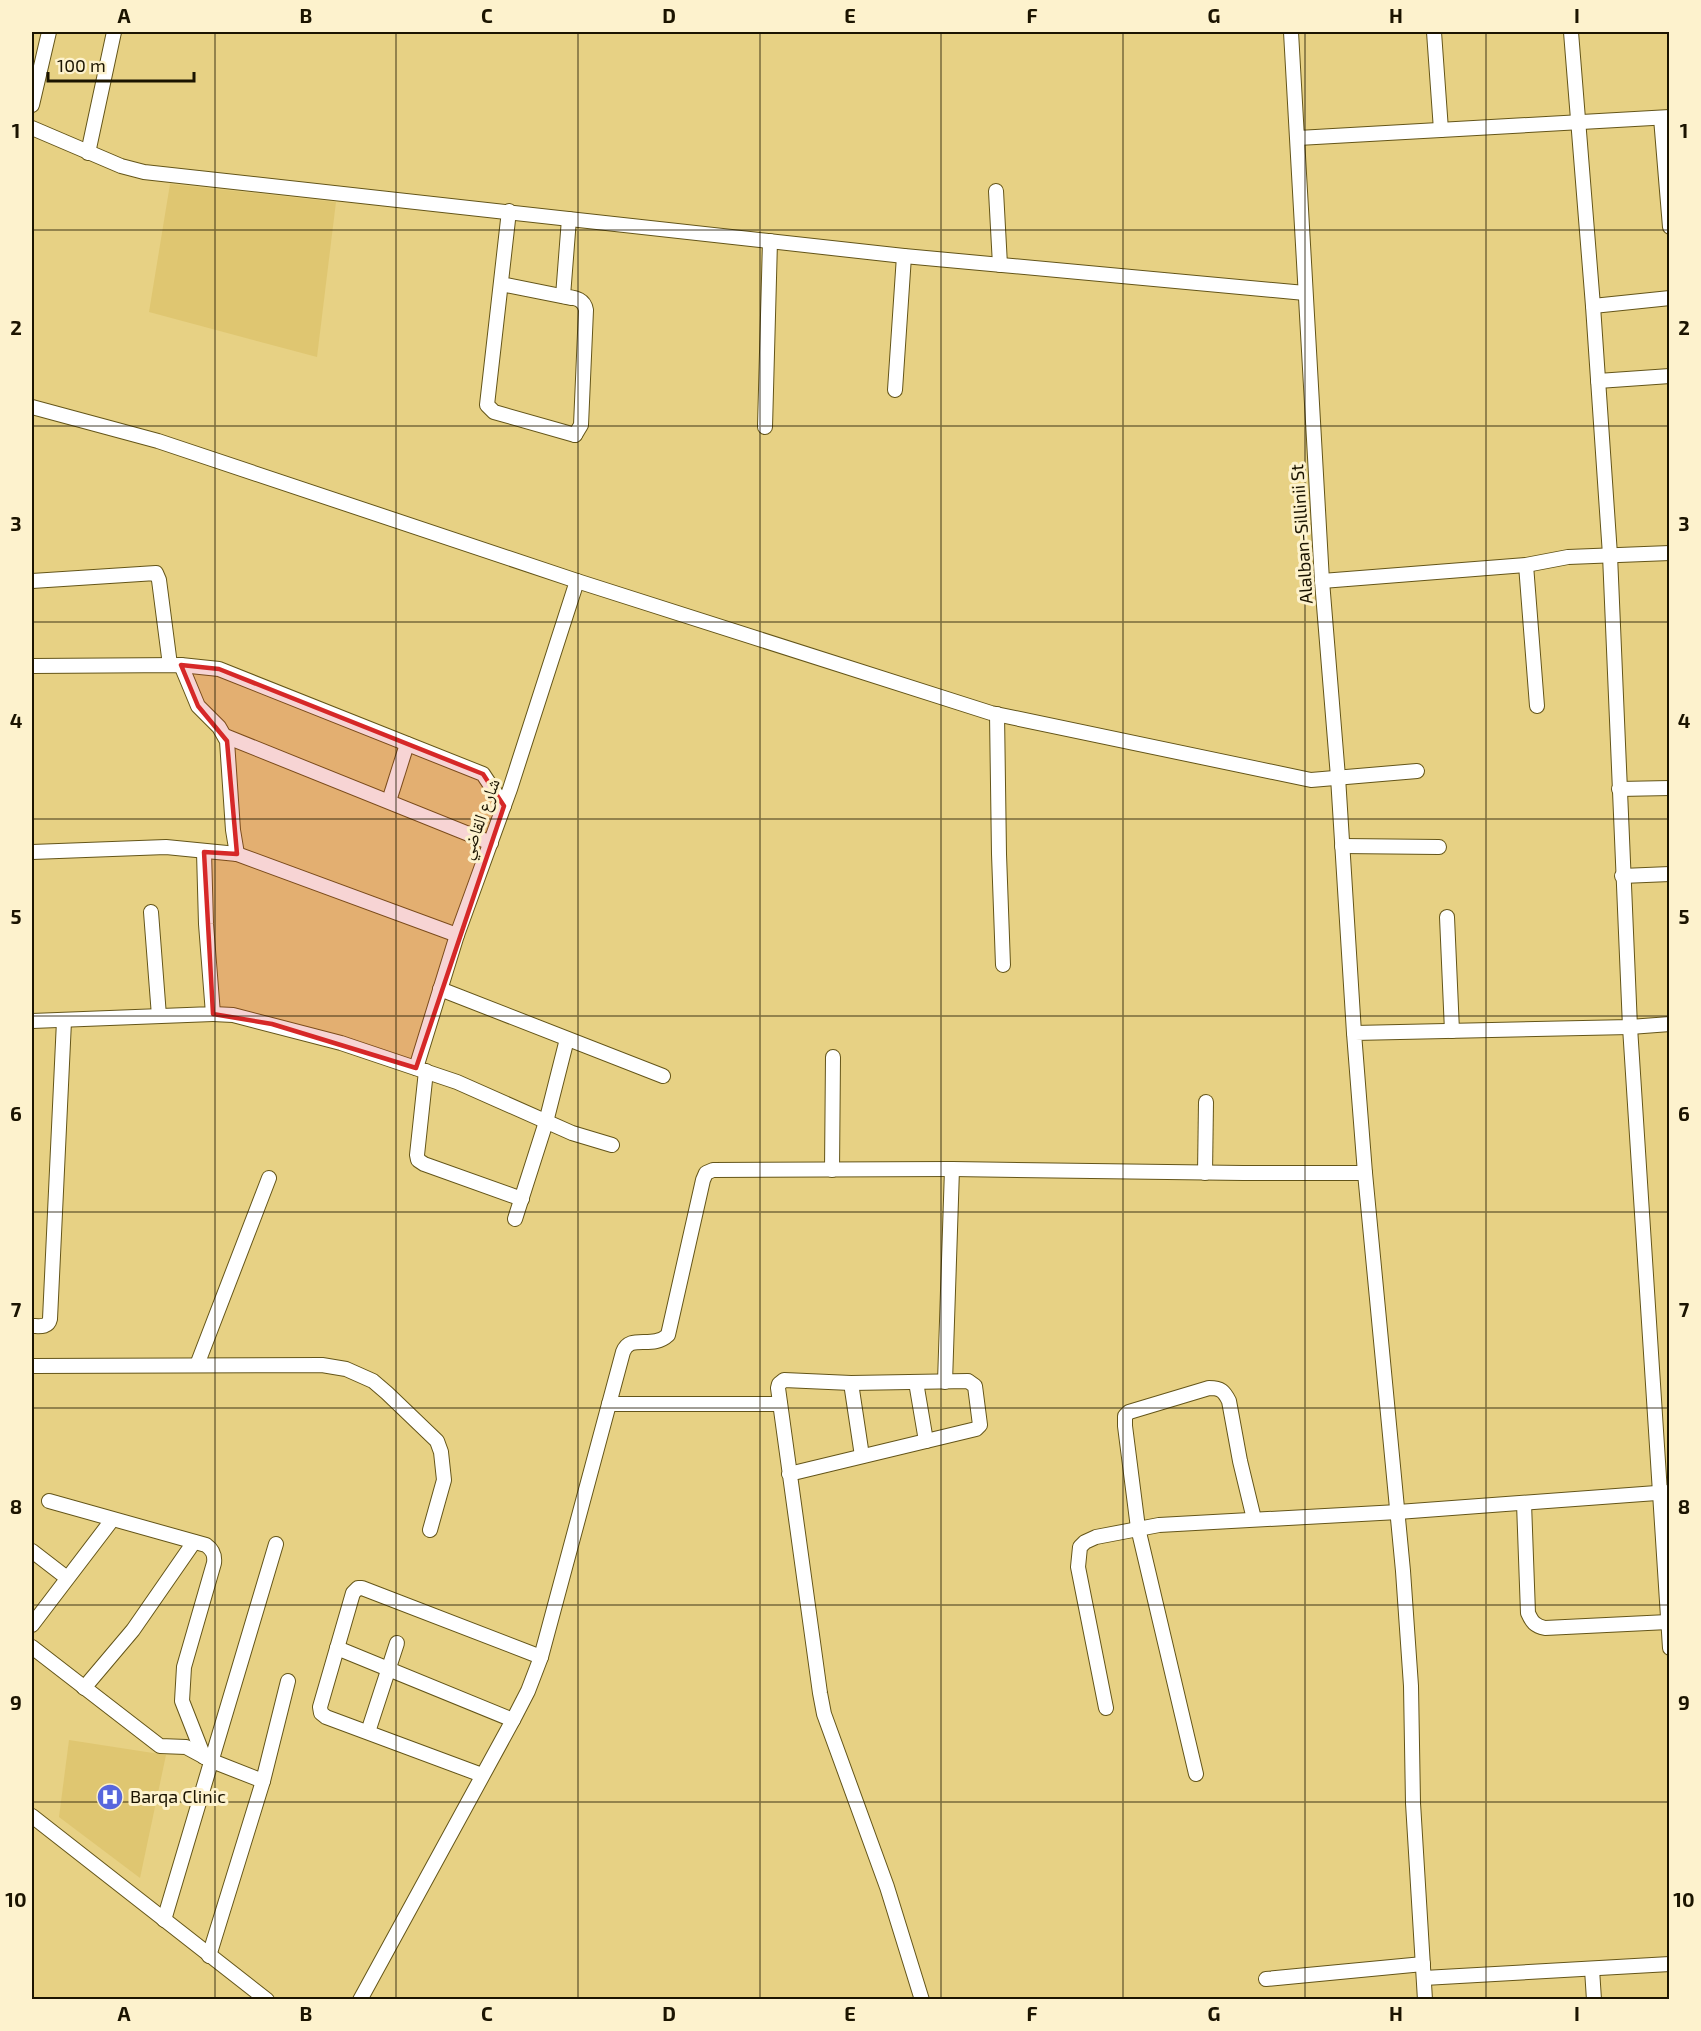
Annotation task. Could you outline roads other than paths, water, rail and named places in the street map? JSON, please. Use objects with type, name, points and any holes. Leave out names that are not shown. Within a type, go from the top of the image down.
[{"type":"street","points":[[32,105],[49,32]]},
{"type":"street","points":[[88,153],[114,32]]},
{"type":"street","name":"Alalban-Sillinii St","points":[[1291,32],[1322,581],[1338,777],[1354,1033],[1365,1173],[1398,1512],[1410,1674],[1413,1803],[1425,2000]]},
{"type":"street","points":[[1434,32],[1441,129]]},
{"type":"street","points":[[1571,32],[1610,555],[1630,1027],[1665,1492],[1670,1648]]},
{"type":"street","points":[[1298,138],[1665,118],[1670,227]]},
{"type":"street","points":[[32,128],[121,166],[144,172],[904,256],[1305,293]]},
{"type":"street","points":[[996,191],[1000,266]]},
{"type":"street","points":[[509,211],[488,405],[494,412],[575,435]]},
{"type":"street","points":[[569,219],[563,296],[581,300],[586,310],[581,425],[575,435]]},
{"type":"street","points":[[765,427],[770,241]]},
{"type":"street","points":[[896,390],[904,256]]},
{"type":"street","points":[[501,284],[583,302],[575,435]]},
{"type":"street","points":[[1593,306],[1670,298]]},
{"type":"street","points":[[1598,381],[1670,376]]},
{"type":"street","points":[[32,407],[158,441],[577,581],[997,714],[1311,780],[1418,771]]},
{"type":"street","points":[[1322,581],[1526,565],[1568,557],[1670,553]]},
{"type":"street","points":[[1526,565],[1537,706]]},
{"type":"street","points":[[32,581],[156,573],[175,665],[198,705],[225,736],[491,843]]},
{"type":"street","name":"شارع القاضي","points":[[522,1199],[418,1160],[421,1070],[440,989],[457,934],[504,806],[577,581]]},
{"type":"street","points":[[32,666],[175,665],[219,669],[483,774],[504,806]]},
{"type":"street","points":[[997,714],[1003,964]]},
{"type":"street","points":[[225,736],[237,854]]},
{"type":"street","points":[[388,801],[406,744]]},
{"type":"street","points":[[1619,789],[1670,788]]},
{"type":"street","points":[[1342,846],[1439,847]]},
{"type":"street","points":[[32,852],[166,847],[237,854],[457,934]]},
{"type":"street","points":[[204,852],[206,924],[213,1014]]},
{"type":"street","points":[[1622,876],[1670,874]]},
{"type":"street","points":[[151,912],[159,1016]]},
{"type":"street","points":[[1447,916],[1452,1031]]},
{"type":"street","points":[[440,989],[663,1076]]},
{"type":"street","points":[[32,1021],[228,1014],[341,1043],[457,1082],[572,1133],[612,1145]]},
{"type":"street","points":[[32,1326],[45,1326],[50,1319],[64,1021]]},
{"type":"street","points":[[1354,1033],[1630,1027],[1670,1024]]},
{"type":"street","points":[[515,1219],[546,1122],[567,1039]]},
{"type":"street","points":[[832,1170],[833,1057]]},
{"type":"street","points":[[1206,1102],[1206,1173]]},
{"type":"street","points":[[360,2000],[528,1691],[541,1657],[626,1346],[633,1342],[656,1343],[668,1335],[706,1173],[713,1170],[952,1169],[1365,1173]]},
{"type":"street","points":[[945,1382],[952,1169]]},
{"type":"street","points":[[197,1365],[269,1178]]},
{"type":"street","points":[[32,1366],[322,1365],[346,1369],[373,1381],[437,1441],[441,1452],[444,1480],[430,1530]]},
{"type":"street","points":[[789,1474],[976,1429],[980,1425],[975,1386],[969,1381],[851,1383],[784,1380],[778,1388],[789,1474],[824,1714],[887,1887],[922,2000]]},
{"type":"street","points":[[916,1382],[926,1441]]},
{"type":"street","points":[[851,1383],[862,1456]]},
{"type":"street","points":[[1196,1774],[1138,1528],[1125,1416],[1129,1412],[1209,1388],[1219,1388],[1225,1392],[1229,1401],[1254,1519]]},
{"type":"street","points":[[609,1404],[780,1404]]},
{"type":"street","points":[[1106,1708],[1078,1567],[1080,1547],[1096,1537],[1138,1528],[1665,1492]]},
{"type":"street","points":[[49,1502],[211,1548],[215,1556],[184,1667],[182,1701],[208,1759]]},
{"type":"street","points":[[1524,1503],[1528,1613],[1532,1622],[1545,1628],[1668,1622]]},
{"type":"street","points":[[32,1625],[112,1521]]},
{"type":"street","points":[[84,1688],[133,1630],[194,1542]]},
{"type":"street","points":[[164,1920],[208,1759],[276,1544]]},
{"type":"street","points":[[32,1551],[67,1578]]},
{"type":"street","points":[[482,1775],[326,1717],[320,1710],[353,1593],[362,1587],[541,1657]]},
{"type":"street","points":[[368,1732],[397,1643]]},
{"type":"street","points":[[32,1647],[160,1746],[180,1745],[263,1781]]},
{"type":"street","points":[[337,1648],[513,1720]]},
{"type":"street","points":[[209,1956],[263,1781],[288,1681]]},
{"type":"street","points":[[32,1816],[267,2000]]},
{"type":"street","points":[[1266,1979],[1423,1971],[1592,1969],[1670,1964]]},
{"type":"street","points":[[1592,1969],[1594,2000]]},
{"type":"place","name":"Barqa Clinic","points":[[110,1797]]}]
